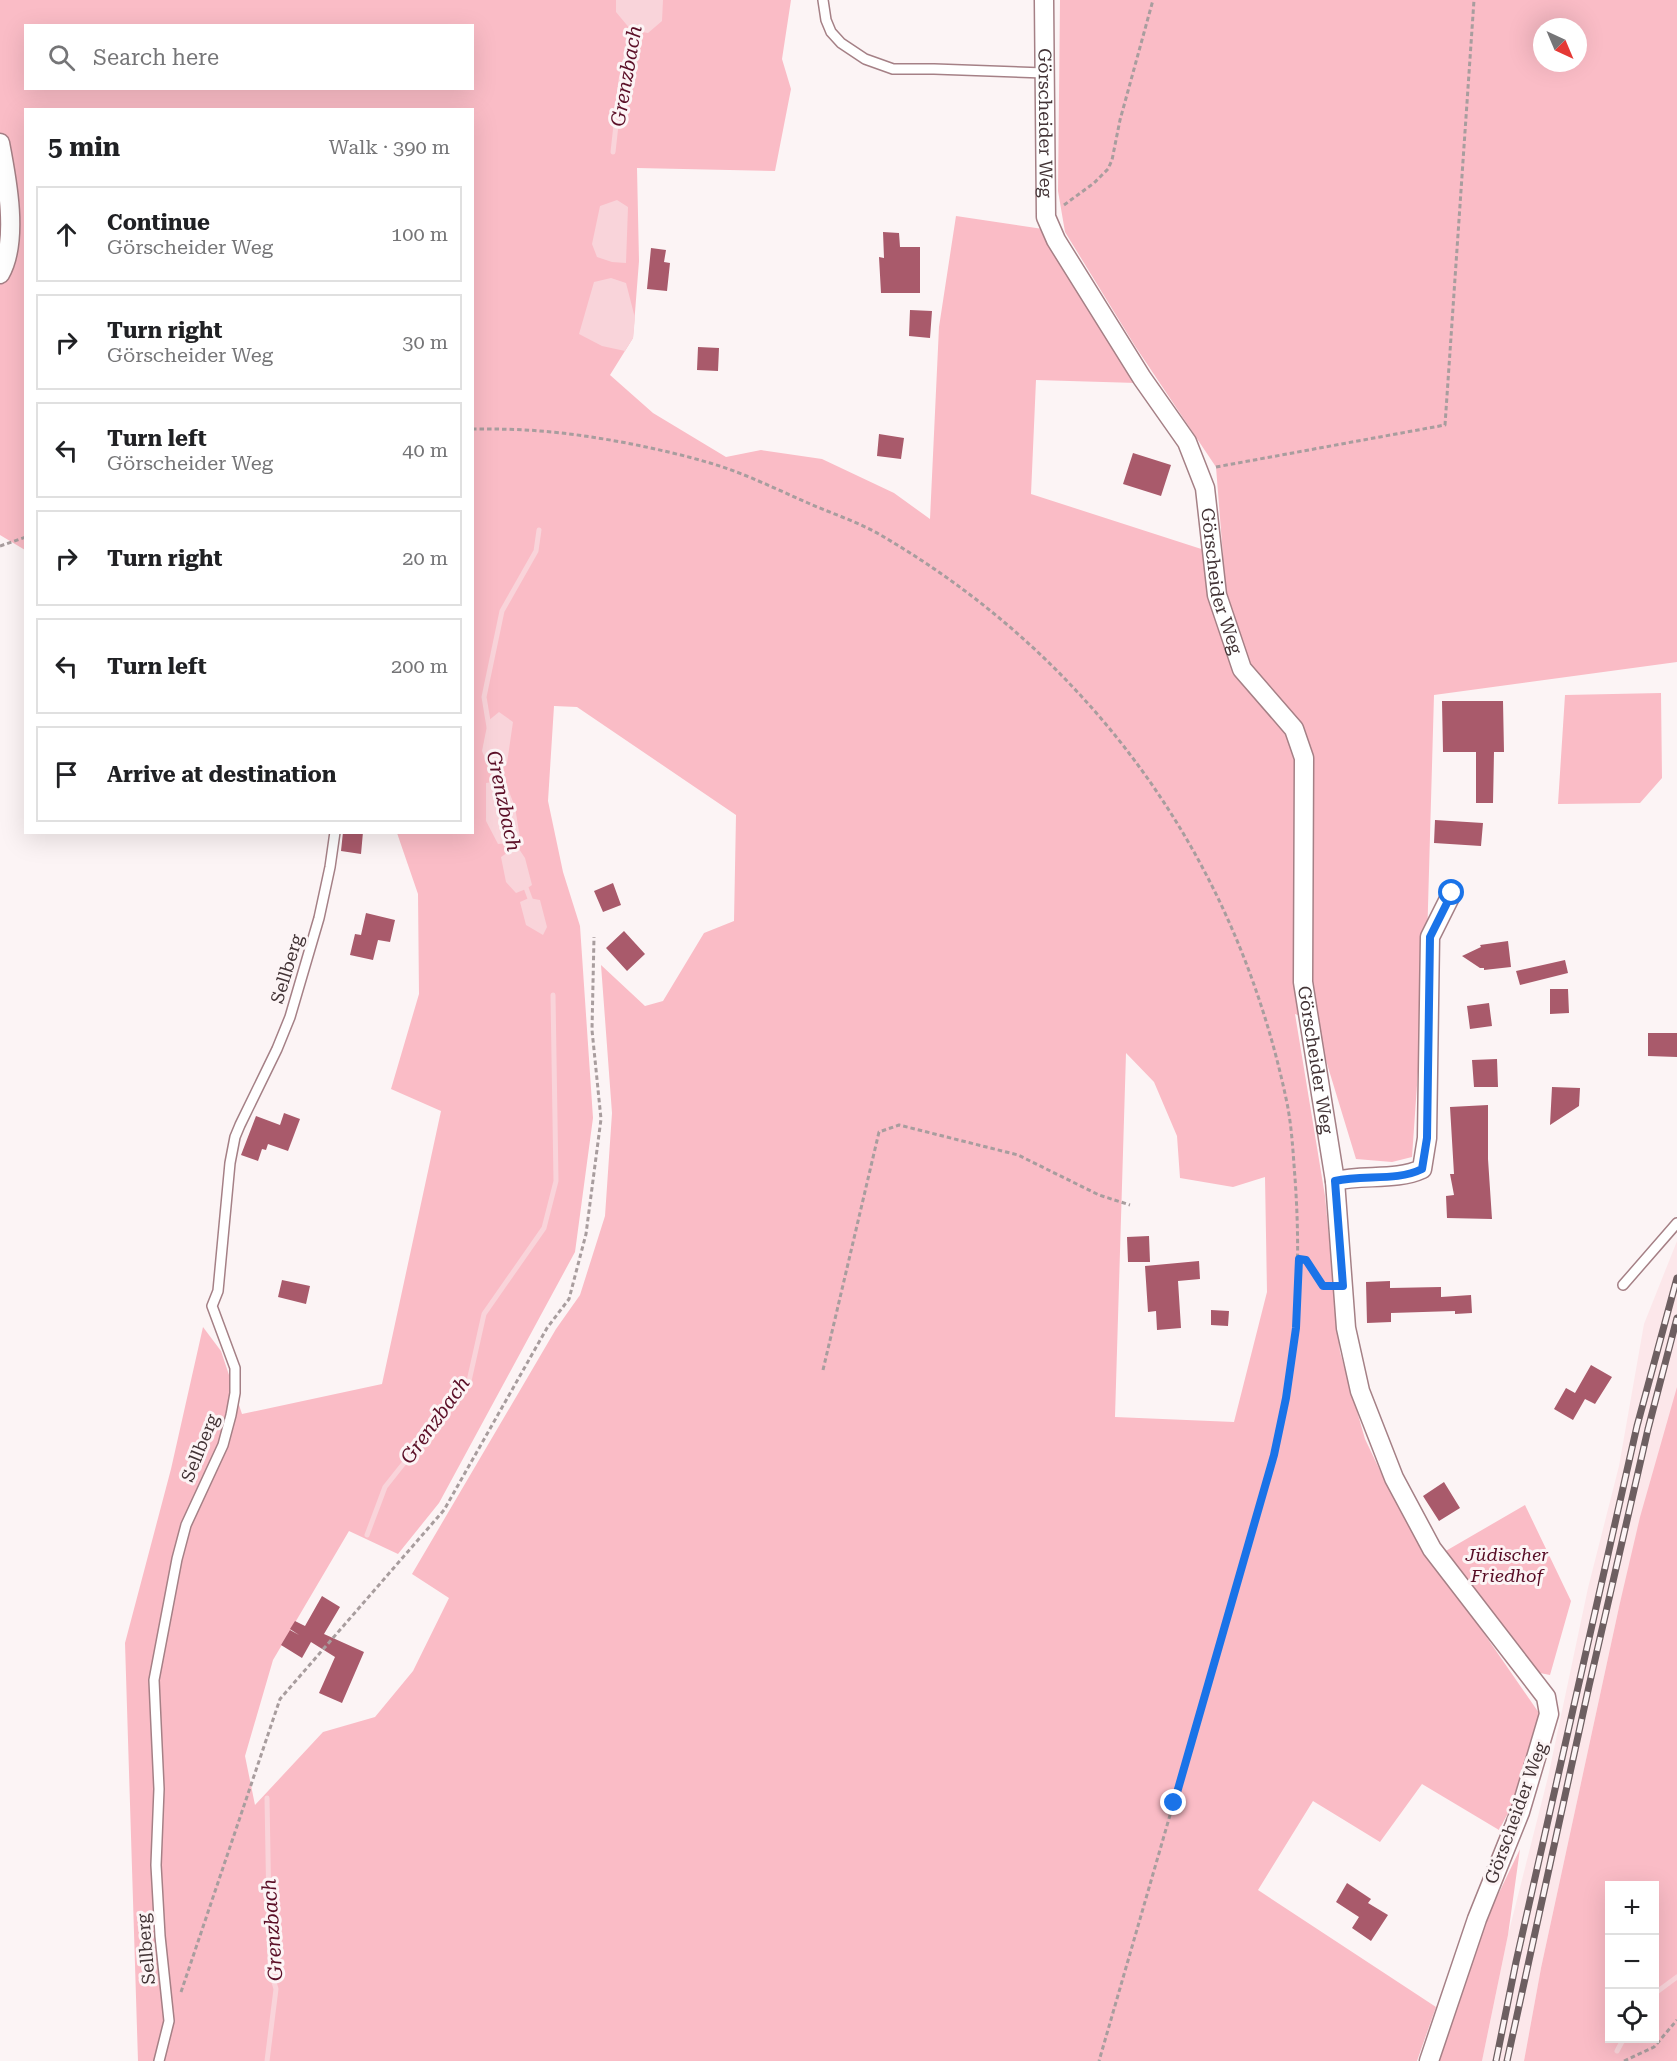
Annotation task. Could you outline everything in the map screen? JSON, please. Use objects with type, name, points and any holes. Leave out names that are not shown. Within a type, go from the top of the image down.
[{"type":"street","name":"Görscheider Weg","points":[[1044,0],[1046,218],[1056,240],[1142,378],[1187,442],[1205,488],[1217,595],[1242,669],[1294,729],[1304,758],[1304,982],[1335,1181],[1346,1328],[1360,1391],[1394,1478],[1432,1549],[1546,1697],[1550,1714],[1520,1812],[1477,1919],[1429,2061]]},
{"type":"street","points":[[0,143],[6,171],[10,229],[8,256],[0,274]]},
{"type":"street","points":[[1335,1181],[1358,1177],[1411,1174],[1422,1169],[1427,1138],[1430,937],[1452,893]]},
{"type":"lane","points":[[823,0],[826,20],[831,32],[841,43],[865,59],[893,69],[1044,73]]},
{"type":"lane","name":"Sellberg","points":[[159,2061],[169,2021],[160,1936],[156,1865],[159,1789],[155,1670],[186,1525],[223,1444],[235,1393],[235,1368],[212,1306],[218,1291],[232,1150],[240,1125],[290,1017],[319,918],[335,834]]},
{"type":"lane","points":[[1623,1285],[1677,1223]]},
{"type":"path","points":[[1046,218],[1095,183],[1108,169],[1154,0]]},
{"type":"path","points":[[1198,471],[1445,425],[1474,0]]},
{"type":"path","points":[[474,429],[541,431],[589,437],[708,462],[752,478],[880,534],[932,567],[1020,635],[1061,673],[1099,714],[1155,787],[1206,872],[1233,929],[1255,988],[1287,1103],[1292,1143],[1299,1259],[1296,1328],[1286,1398],[1274,1455],[1099,2061]]},
{"type":"path","points":[[0,546],[24,538]]},
{"type":"path","name":"Sellberg","points":[[169,2021],[280,1699],[444,1510],[547,1328],[569,1299],[586,1234],[601,1119],[592,1030],[594,937]]},
{"type":"path","points":[[823,1370],[879,1132],[899,1125],[1018,1155],[1099,1195],[1130,1205]]},
{"type":"path","points":[[1299,1259],[1306,1260],[1323,1286],[1343,1286]]},
{"type":"path","points":[[1624,2061],[1654,2047],[1677,2020]]},
{"type":"shaded area","points":[[1677,1241],[1677,1396],[1619,1607],[1541,1968],[1524,2061],[1482,2061],[1508,1935],[1548,1777],[1588,1588],[1619,1466],[1644,1324]]},
{"type":"green space","points":[[0,0],[791,0],[782,59],[791,89],[775,171],[637,168],[639,261],[633,338],[610,375],[653,413],[726,457],[761,450],[822,459],[894,493],[930,519],[939,327],[956,216],[1043,229],[1137,383],[1036,380],[1031,494],[1223,556],[1216,467],[1135,346],[1065,232],[1058,191],[1060,0],[1677,0],[1677,662],[1434,695],[1427,942],[1412,1157],[1392,1162],[1356,1159],[1314,1021],[1295,1014],[1325,1196],[1340,1352],[1365,1439],[1385,1481],[1425,1548],[1539,1713],[1530,1772],[1499,1830],[1422,1784],[1380,1842],[1313,1801],[1258,1890],[1436,2007],[1417,2061],[138,2061],[125,1643],[171,1469],[203,1327],[221,1351],[242,1414],[382,1384],[441,1111],[391,1089],[419,994],[418,894],[397,834],[474,834],[474,108],[24,108],[24,549],[0,535]],"holes":[[[554,706],[577,707],[736,815],[734,921],[704,933],[663,1001],[645,1006],[601,965],[612,1113],[605,1216],[580,1295],[556,1329],[412,1574],[449,1598],[413,1671],[375,1717],[323,1732],[255,1805],[245,1756],[273,1660],[349,1531],[398,1554],[439,1503],[575,1252],[593,1118],[580,926],[563,872],[548,801]],[[1126,1053],[1154,1082],[1177,1136],[1180,1178],[1233,1187],[1265,1177],[1267,1292],[1234,1422],[1115,1417]]]},
{"type":"green space","points":[[1661,693],[1662,778],[1640,803],[1558,804],[1565,695]]},
{"type":"green space","points":[[1677,1387],[1677,2061],[1524,2061],[1541,1968],[1640,1517]]},
{"type":"green space","name":"Jüdischer Friedhof","points":[[1525,1505],[1571,1601],[1550,1675],[1530,1671],[1444,1552]]},
{"type":"green space","points":[[1520,1849],[1508,1935],[1482,2061],[1439,2061],[1470,1953]]},
{"type":"water","points":[[616,0],[663,0],[662,21],[648,33],[631,30],[616,12]]},
{"type":"water","points":[[617,200],[628,207],[626,263],[612,262],[597,257],[592,244],[600,206]]},
{"type":"water","points":[[611,278],[626,283],[635,318],[633,338],[625,351],[602,346],[579,334],[594,282]]},
{"type":"water","points":[[499,712],[513,722],[507,763],[497,768],[488,766],[482,751],[488,721]]},
{"type":"water","points":[[499,781],[506,784],[515,807],[520,838],[509,843],[498,844],[486,821],[486,783]]},
{"type":"water","points":[[517,846],[525,858],[532,885],[516,893],[506,882],[501,857]]},
{"type":"water","points":[[529,898],[540,900],[547,927],[543,935],[526,925],[520,902]]},
{"type":"building","points":[[883,232],[899,233],[900,247],[920,247],[920,293],[881,293],[879,257],[884,258]]},
{"type":"building","points":[[651,248],[666,250],[664,262],[670,263],[667,291],[647,289]]},
{"type":"building","points":[[910,310],[932,311],[930,338],[909,336]]},
{"type":"building","points":[[698,347],[719,348],[718,371],[697,370]]},
{"type":"building","points":[[879,434],[904,438],[901,459],[877,456]]},
{"type":"building","points":[[1133,453],[1171,465],[1161,496],[1123,484]]},
{"type":"building","points":[[1442,701],[1503,701],[1504,752],[1494,752],[1493,803],[1476,803],[1476,752],[1443,752]]},
{"type":"building","points":[[1435,820],[1483,823],[1481,846],[1434,843]]},
{"type":"building","points":[[343,834],[363,834],[361,854],[341,851]]},
{"type":"building","points":[[613,883],[621,905],[603,912],[594,891]]},
{"type":"building","points":[[366,913],[395,920],[390,942],[378,940],[373,960],[350,955],[355,934],[361,935]]},
{"type":"building","points":[[624,931],[645,954],[627,971],[606,948]]},
{"type":"building","points":[[1508,941],[1511,967],[1484,970],[1462,956],[1481,947],[1480,945]]},
{"type":"building","points":[[1565,960],[1568,973],[1520,985],[1516,971]]},
{"type":"building","points":[[1550,989],[1568,989],[1569,1013],[1550,1014]]},
{"type":"building","points":[[1489,1003],[1492,1026],[1470,1029],[1467,1006]]},
{"type":"building","points":[[1648,1033],[1677,1033],[1677,1057],[1648,1056]]},
{"type":"building","points":[[1497,1059],[1498,1087],[1474,1087],[1472,1060]]},
{"type":"building","points":[[1552,1087],[1580,1088],[1579,1106],[1550,1125]]},
{"type":"building","points":[[1488,1105],[1488,1159],[1492,1219],[1447,1218],[1446,1196],[1454,1195],[1450,1174],[1454,1174],[1450,1107]]},
{"type":"building","points":[[284,1113],[300,1119],[288,1151],[268,1144],[266,1150],[262,1149],[258,1161],[241,1155],[256,1116],[280,1125]]},
{"type":"building","points":[[1149,1236],[1150,1262],[1128,1262],[1127,1237]]},
{"type":"building","points":[[1199,1261],[1200,1279],[1178,1281],[1181,1328],[1157,1330],[1156,1311],[1148,1312],[1145,1266]]},
{"type":"building","points":[[282,1280],[310,1286],[306,1304],[278,1297]]},
{"type":"building","points":[[1390,1281],[1390,1288],[1441,1287],[1441,1297],[1471,1295],[1472,1313],[1455,1314],[1455,1311],[1391,1313],[1391,1322],[1367,1323],[1366,1282]]},
{"type":"building","points":[[1211,1310],[1229,1311],[1228,1326],[1211,1325]]},
{"type":"building","points":[[1591,1365],[1612,1377],[1595,1404],[1585,1399],[1573,1420],[1554,1409],[1566,1388],[1575,1393]]},
{"type":"building","points":[[1444,1482],[1460,1508],[1439,1521],[1423,1496]]},
{"type":"building","points":[[322,1596],[340,1607],[324,1634],[364,1652],[342,1703],[319,1693],[335,1657],[311,1642],[302,1658],[281,1645],[290,1630],[299,1635],[290,1629],[295,1621],[305,1626]]},
{"type":"building","points":[[1347,1883],[1371,1899],[1368,1903],[1388,1915],[1371,1941],[1352,1928],[1359,1917],[1336,1902]]},
{"type":"waterway","name":"Grenzbach","points":[[613,152],[621,80],[633,24]]},
{"type":"waterway","name":"Grenzbach","points":[[489,727],[484,697],[502,611],[536,551],[539,530]]},
{"type":"waterway","name":"Grenzbach","points":[[496,763],[500,786]]},
{"type":"waterway","name":"Grenzbach","points":[[508,837],[514,856]]},
{"type":"waterway","name":"Grenzbach","points":[[525,885],[532,904]]},
{"type":"waterway","name":"Grenzbach","points":[[367,1535],[385,1487],[469,1381],[484,1314],[544,1228],[556,1181],[553,995]]},
{"type":"waterway","name":"Grenzbach","points":[[267,1798],[270,1968],[276,1989],[267,2061]]},
{"type":"waterway","points":[[1659,1990],[1677,1977]]},
{"type":"waterway","points":[[1617,2051],[1621,2043]]},
{"type":"railway","points":[[1496,2061],[1516,1962],[1637,1426],[1677,1278]]},
{"type":"railway","points":[[1507,2061],[1589,1686],[1648,1429],[1677,1318]]},
{"type":"route","points":[[1174,1803],[1274,1455],[1286,1398],[1296,1328],[1299,1259],[1306,1260],[1323,1286],[1343,1286],[1335,1181],[1346,1178],[1411,1174],[1422,1169],[1427,1138],[1430,937],[1452,893]]}]
